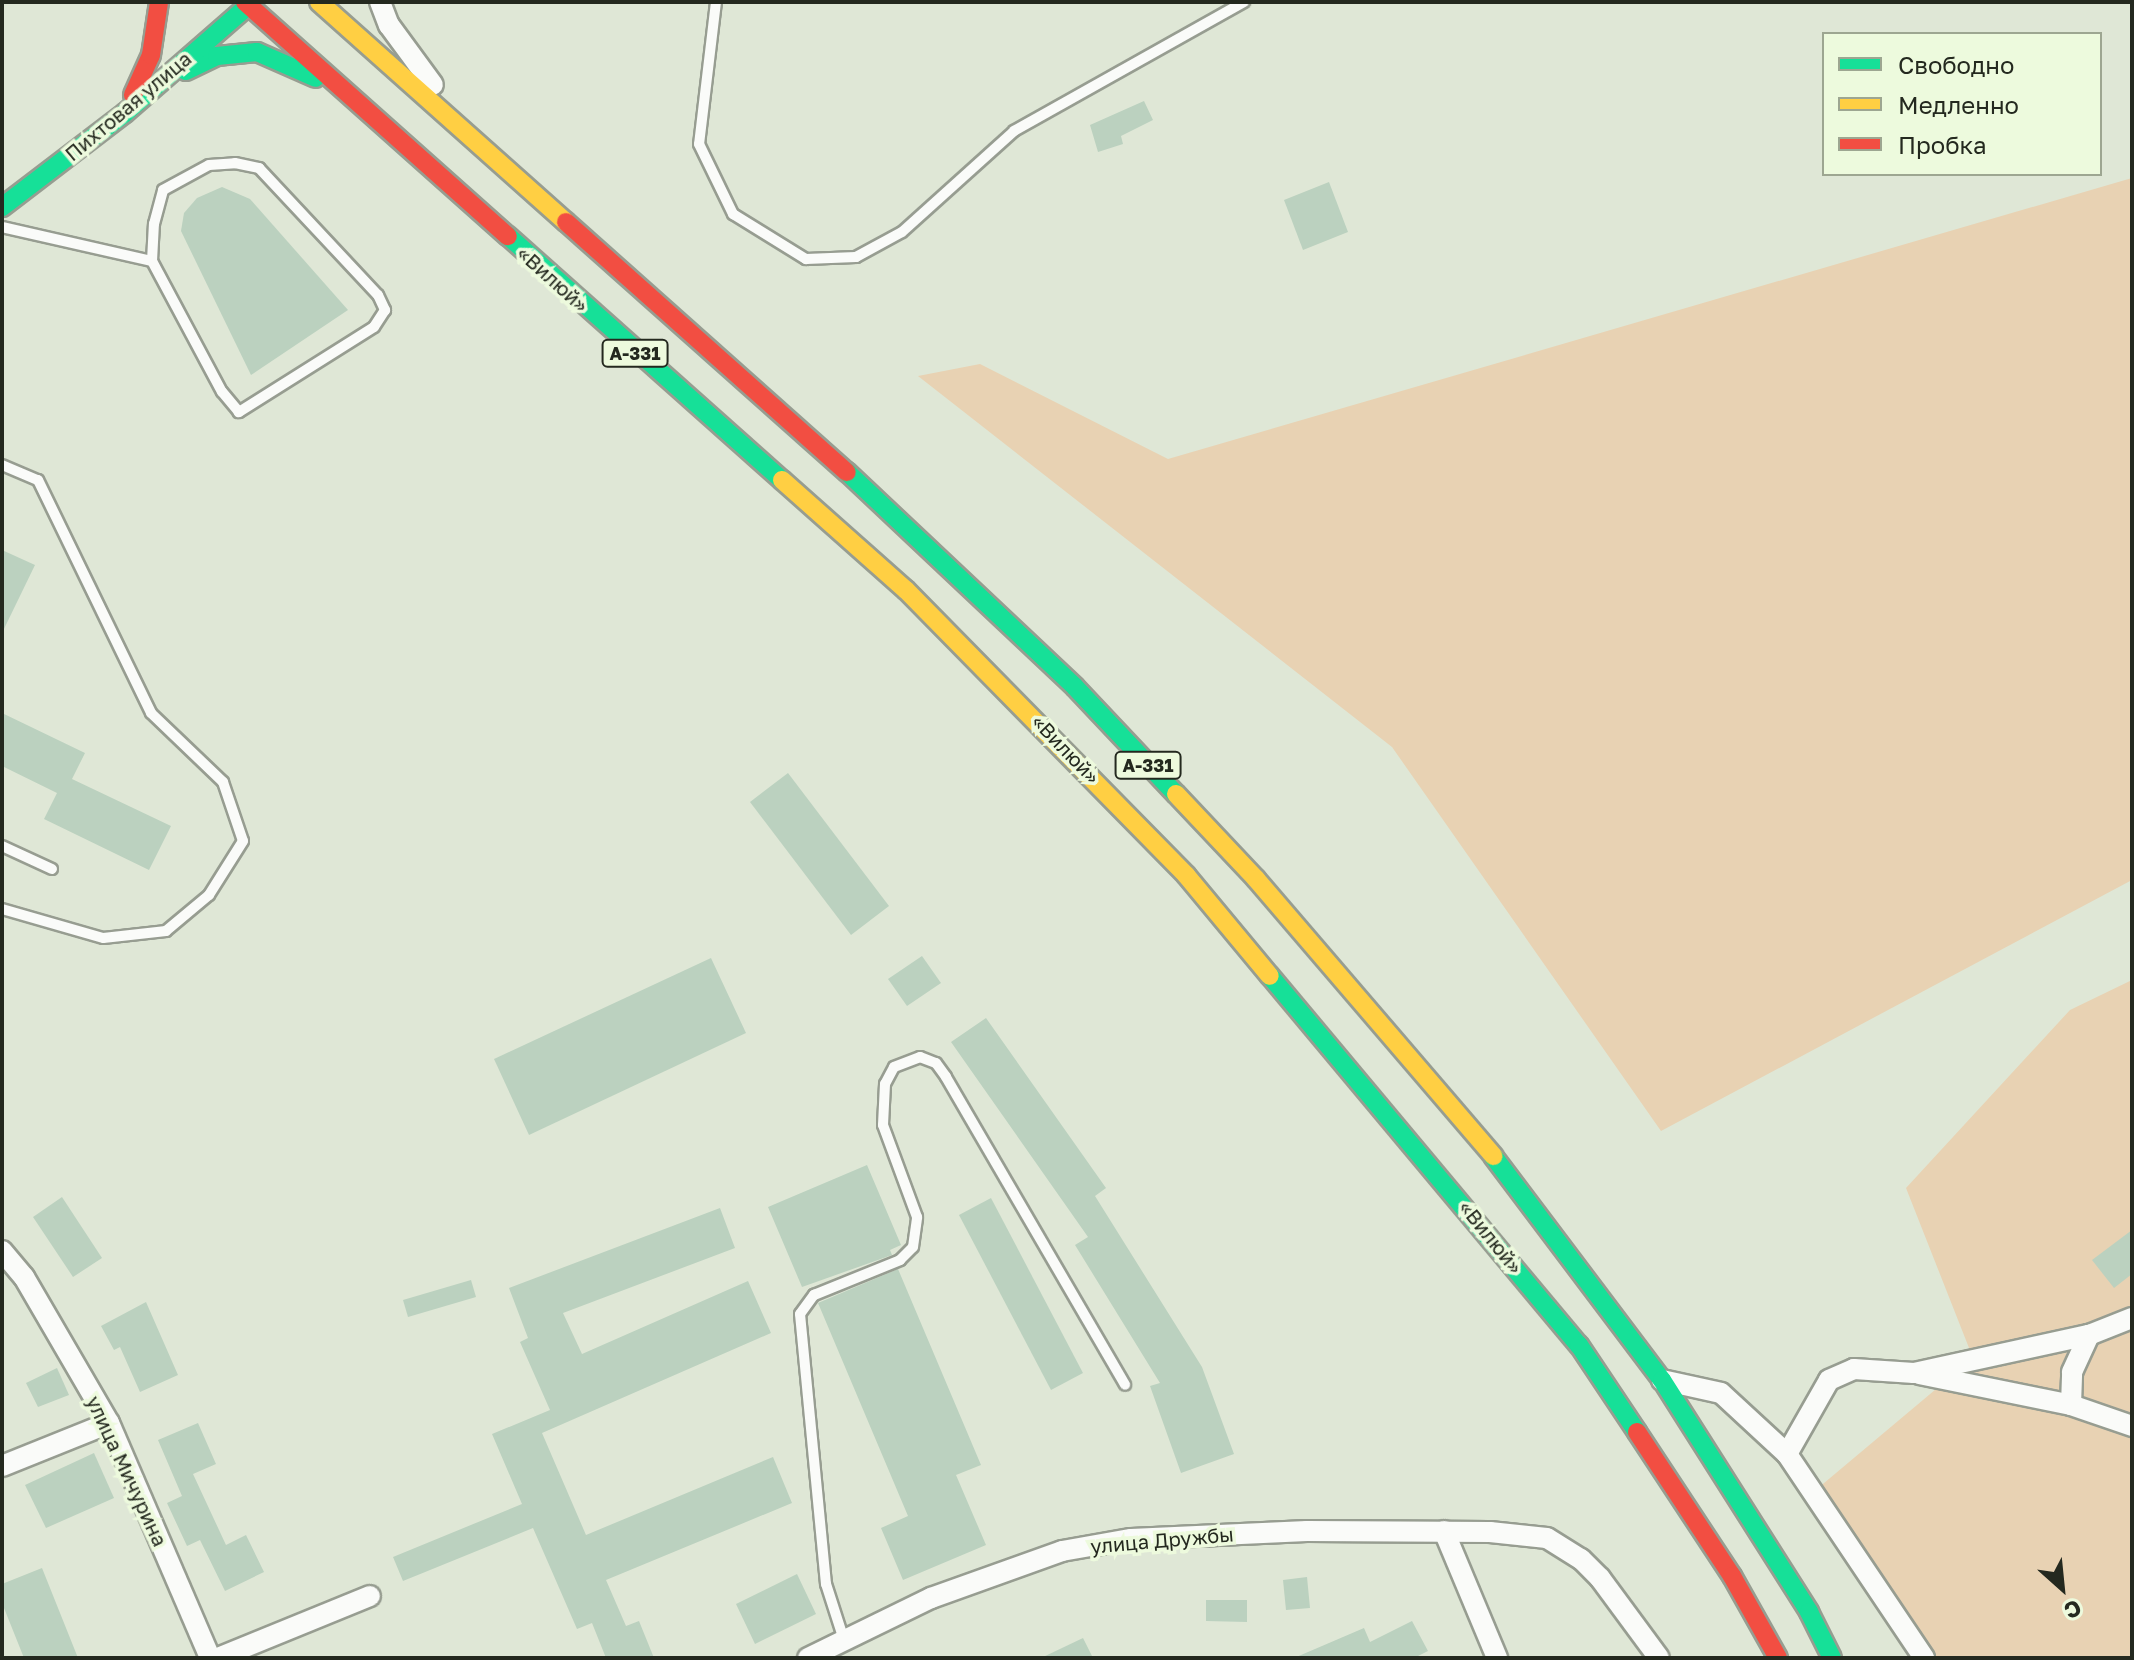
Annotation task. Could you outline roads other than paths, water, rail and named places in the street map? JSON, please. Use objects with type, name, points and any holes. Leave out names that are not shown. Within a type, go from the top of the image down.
[{"type":"main road","points":[[125,113],[151,55],[159,2]]},
{"type":"main road","name":"А-331","points":[[319,2],[931,547],[1075,687],[1256,879],[1476,1134],[1662,1380],[1809,1612],[1832,1658]]},
{"type":"main road","name":"Пихтовая улица","points":[[2,207],[125,113],[249,3]]},
{"type":"main road","name":"«Вилюй»","points":[[249,3],[906,590],[1186,875],[1579,1345],[1732,1576],[1778,1658]]},
{"type":"main road","points":[[125,113],[195,65],[217,56],[257,52],[296,66],[361,106]]},
{"type":"street","points":[[380,2],[389,25],[463,128]]},
{"type":"street","name":"улица Мичурина","points":[[2,1251],[24,1277],[109,1423],[210,1658]]},
{"type":"street","points":[[1914,1373],[2089,1335],[2132,1318]]},
{"type":"street","points":[[2071,1405],[2072,1372],[2089,1335]]},
{"type":"street","points":[[1787,1454],[1829,1380],[1854,1369],[1914,1373],[2071,1405],[2132,1426]]},
{"type":"street","points":[[1662,1380],[1721,1393],[1787,1454],[1924,1658]]},
{"type":"street","points":[[2,1466],[109,1423]]},
{"type":"street","name":"улица Дружбы","points":[[808,1658],[1010,1567],[1099,1543],[1307,1531],[1521,1533],[1564,1547],[1600,1578],[1659,1658]]},
{"type":"street","points":[[1444,1531],[1497,1658]]},
{"type":"street","points":[[218,1658],[370,1596]]},
{"type":"lane","points":[[716,2],[699,144],[733,214],[806,259],[856,257],[902,232],[1014,131],[1244,2]]},
{"type":"lane","points":[[2,227],[152,261],[222,392],[239,412],[374,327],[385,310],[378,295],[259,168],[209,165],[163,190],[154,224],[152,261]]},
{"type":"lane","points":[[2,465],[38,480],[151,713],[223,782],[243,841],[209,895],[166,931],[103,938],[2,909]]},
{"type":"lane","points":[[2,846],[52,869]]},
{"type":"lane","points":[[844,1640],[826,1584],[800,1314],[814,1295],[900,1260],[913,1247],[917,1217],[883,1125],[885,1084],[894,1067],[920,1057],[936,1063],[1125,1385]]}]
